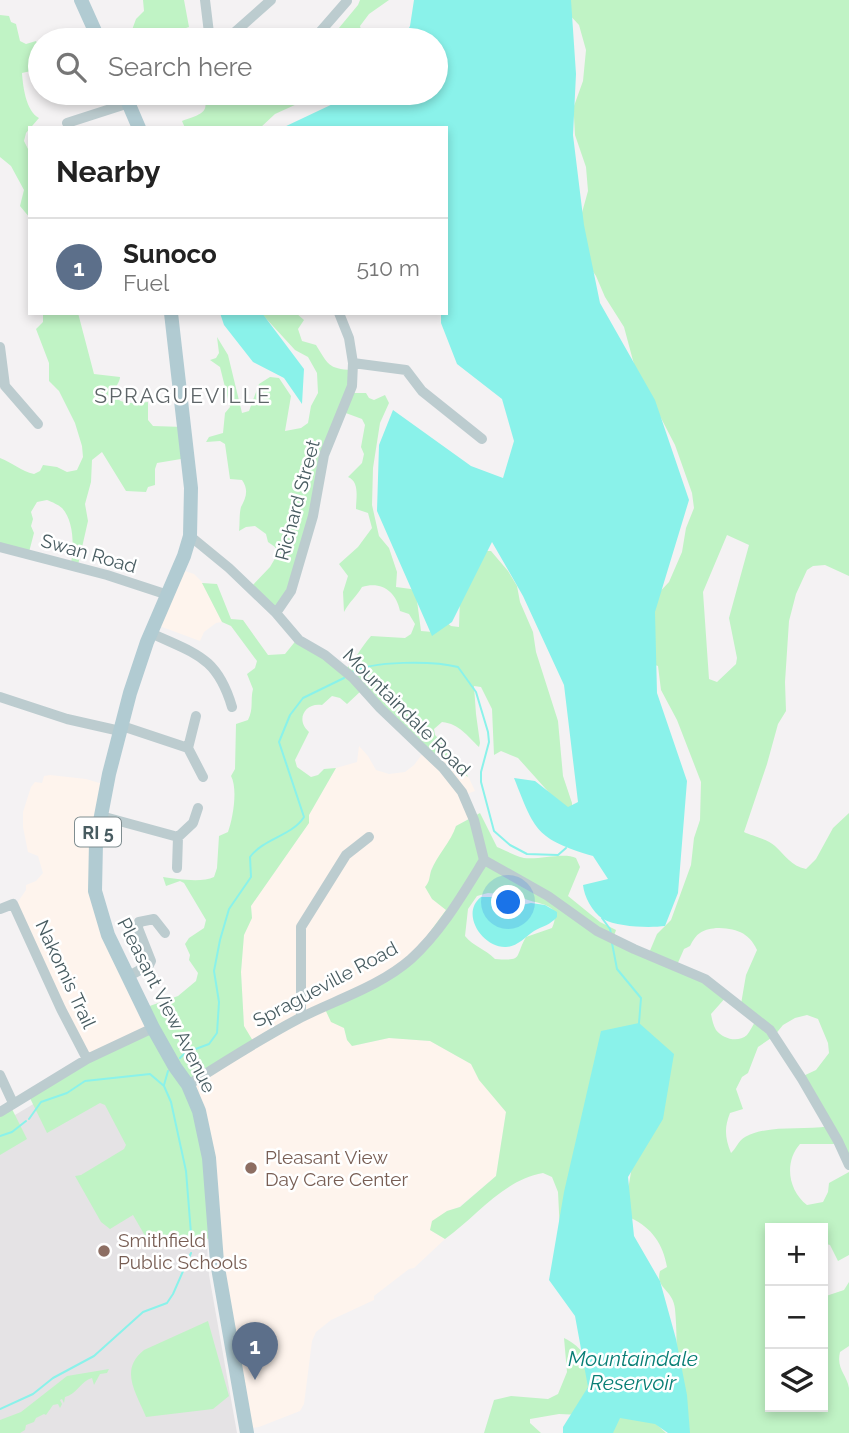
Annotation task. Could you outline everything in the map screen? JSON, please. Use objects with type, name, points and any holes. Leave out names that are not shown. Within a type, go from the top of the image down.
[{"type":"main road","points":[[81,0],[94,28]]},
{"type":"main road","points":[[130,105],[138,126]]},
{"type":"main road","name":"Pleasant View Avenue","points":[[171,315],[191,488],[190,536],[130,693],[96,842],[95,891],[108,935],[153,1028],[188,1085],[200,1111],[205,1134],[215,1253],[247,1433]]},
{"type":"street","points":[[205,0],[208,28]]},
{"type":"street","points":[[240,28],[271,0]]},
{"type":"street","points":[[323,28],[347,1]]},
{"type":"street","points":[[66,123],[83,123],[115,105]]},
{"type":"street","name":"Richard Street","points":[[276,613],[291,591],[313,516],[324,455],[352,386],[353,363],[349,338],[340,315]]},
{"type":"street","points":[[0,347],[5,386],[38,424]]},
{"type":"street","points":[[353,363],[406,370],[422,391],[482,439]]},
{"type":"street","name":"Mountaindale Road","points":[[190,536],[229,568],[276,613],[299,640],[325,655],[353,678],[380,708],[443,768],[462,792],[474,820],[484,860]]},
{"type":"street","name":"Swan Road","points":[[0,547],[107,575],[167,595]]},
{"type":"street","points":[[151,633],[205,659],[225,684],[232,707]]},
{"type":"street","points":[[0,697],[67,719],[121,729],[188,748]]},
{"type":"street","points":[[195,716],[188,748],[203,777]]},
{"type":"street","points":[[177,868],[178,837],[192,823],[198,808]]},
{"type":"street","points":[[101,816],[178,837]]},
{"type":"street","points":[[301,1017],[301,927],[346,855],[369,837]]},
{"type":"street","points":[[484,860],[548,896],[597,930],[705,979],[770,1030],[802,1079],[849,1165]]},
{"type":"street","name":"Spragueville Road","points":[[188,1085],[257,1041],[352,994],[410,960],[430,939],[484,860]]},
{"type":"street","name":"Nakomis Trail","points":[[0,909],[13,904],[61,1009],[88,1059]]},
{"type":"street","points":[[129,976],[149,965],[150,961],[138,928],[139,922],[154,919],[165,933]]},
{"type":"street","points":[[0,1112],[88,1059],[153,1028]]},
{"type":"street","points":[[0,1075],[13,1103]]},
{"type":"shaded area","points":[[179,569],[194,574],[202,582],[222,622],[204,632],[200,641],[154,624]]},
{"type":"shaded area","points":[[359,746],[376,770],[389,774],[405,772],[423,753],[449,758],[456,768],[469,778],[475,791],[464,795],[473,816],[456,826],[452,838],[431,869],[430,881],[448,912],[344,1028],[347,1040],[353,1046],[389,1038],[430,1041],[471,1064],[506,1112],[496,1176],[459,1207],[447,1211],[430,1230],[445,1239],[414,1268],[374,1296],[374,1300],[331,1320],[316,1332],[312,1341],[304,1404],[300,1411],[259,1427],[244,1429],[184,1083],[244,1026],[241,972],[244,935],[252,918],[251,906],[309,823],[309,815],[336,768],[357,762]]},
{"type":"shaded area","points":[[44,776],[86,779],[106,785],[95,891],[152,1025],[90,1057],[15,906],[26,890],[26,885],[36,881],[43,873],[38,856],[28,852],[23,812],[31,787],[35,782],[42,783]]},
{"type":"shaded area","name":"Smithfield Public Schools","points":[[95,1067],[202,1171],[209,1275],[237,1433],[0,1433],[0,1124]]},
{"type":"green space","points":[[143,0],[184,0],[189,27],[133,28],[136,19],[144,11]]},
{"type":"green space","points":[[360,0],[389,0],[369,14],[361,28],[339,28]]},
{"type":"green space","points":[[562,0],[849,0],[849,576],[825,565],[813,566],[807,570],[796,594],[789,621],[786,711],[778,724],[744,832],[772,844],[792,863],[806,869],[816,859],[833,828],[849,813],[849,1163],[840,1144],[800,1144],[792,1159],[790,1176],[796,1192],[807,1205],[823,1202],[829,1183],[849,1172],[849,1255],[838,1261],[828,1244],[828,1223],[765,1223],[765,1412],[828,1412],[828,1295],[844,1290],[849,1282],[849,1346],[840,1352],[839,1358],[849,1388],[849,1433],[685,1433],[678,1387],[674,1302],[660,1282],[660,1271],[667,1267],[663,1251],[645,1227],[631,1218],[628,1190],[632,1166],[560,1232],[558,1192],[552,1177],[543,1173],[515,1183],[503,1191],[445,1239],[430,1230],[432,1221],[447,1211],[460,1207],[496,1176],[506,1112],[479,1080],[471,1064],[430,1041],[389,1038],[352,1046],[347,1040],[344,1028],[331,1022],[324,1007],[410,959],[446,910],[432,899],[425,887],[431,871],[456,826],[480,813],[497,847],[524,858],[576,858],[580,867],[568,896],[600,922],[616,930],[614,936],[649,953],[657,934],[671,920],[691,865],[694,838],[700,820],[701,782],[677,720],[661,690],[658,666],[655,665],[653,599],[669,582],[682,552],[686,528],[694,508],[692,493],[675,445],[635,368],[624,327],[583,257],[578,227],[588,191],[586,167],[575,135],[574,106],[583,81],[586,50],[579,25],[566,11]],"holes":[[[727,535],[749,545],[729,618],[736,664],[717,682],[709,679],[703,592]],[[488,893],[518,897],[550,907],[555,915],[552,928],[526,937],[517,957],[495,959],[465,936],[468,909],[477,896]],[[716,928],[741,932],[757,950],[746,975],[741,1004],[756,1020],[747,1035],[739,1039],[723,1036],[716,1030],[713,1022],[711,1014],[727,996],[677,965],[684,949],[690,946],[700,933]],[[807,1015],[818,1019],[828,1043],[829,1053],[816,1070],[801,1077],[829,1126],[764,1130],[743,1138],[731,1153],[726,1133],[728,1118],[730,1113],[743,1109],[736,1089],[742,1077],[748,1073],[758,1047],[774,1036],[783,1025]]]},
{"type":"green space","points":[[0,15],[9,16],[11,22],[16,24],[20,41],[28,43],[28,72],[22,73],[24,92],[28,105],[39,118],[32,126],[28,126],[24,141],[28,149],[28,216],[20,206],[24,190],[11,166],[0,157]]},
{"type":"green space","points":[[205,105],[295,105],[275,114],[262,126],[184,126],[182,121],[205,109]]},
{"type":"green space","points":[[43,315],[79,315],[94,374],[120,377],[115,394],[117,398],[126,403],[148,402],[148,420],[153,426],[184,427],[187,458],[157,463],[155,485],[148,487],[146,492],[126,491],[102,452],[92,460],[91,482],[85,504],[88,521],[78,565],[71,563],[72,534],[66,513],[61,507],[47,500],[37,502],[31,512],[34,533],[29,552],[0,546],[0,458],[34,474],[40,471],[43,465],[67,472],[77,470],[83,457],[75,423],[59,391],[49,381],[49,363],[36,329],[43,322]]},
{"type":"green space","points":[[263,315],[298,315],[304,320],[298,329],[302,341],[316,345],[333,367],[352,370],[350,393],[366,393],[374,400],[385,395],[389,403],[380,423],[373,468],[372,505],[379,536],[389,548],[397,572],[396,587],[411,589],[416,593],[421,631],[433,632],[446,622],[459,627],[461,567],[470,551],[491,551],[508,571],[517,586],[520,602],[533,632],[536,652],[558,721],[563,776],[572,811],[562,807],[518,758],[501,751],[494,755],[492,709],[481,687],[474,686],[479,747],[454,725],[442,722],[434,729],[435,735],[461,762],[468,777],[456,768],[449,758],[434,754],[362,690],[347,704],[332,696],[322,705],[307,709],[302,717],[309,732],[295,760],[297,767],[311,777],[324,769],[336,768],[309,815],[309,823],[251,906],[252,918],[244,935],[241,972],[244,1026],[253,1041],[184,1083],[204,1134],[213,1239],[162,1236],[148,1241],[133,1215],[110,1229],[101,1222],[75,1176],[124,1149],[126,1145],[105,1105],[100,1103],[47,1133],[28,1094],[152,1027],[144,1008],[178,996],[196,981],[198,973],[189,960],[190,955],[185,944],[204,928],[206,920],[184,883],[180,881],[166,886],[163,877],[196,880],[214,877],[219,836],[228,832],[233,812],[234,788],[231,776],[235,769],[236,724],[248,720],[250,716],[253,689],[247,674],[255,668],[257,661],[231,626],[222,622],[202,583],[217,584],[231,619],[243,620],[268,655],[285,654],[298,638],[345,670],[371,636],[405,638],[411,634],[415,624],[409,614],[400,611],[391,593],[382,587],[362,587],[344,612],[343,592],[348,576],[339,564],[358,547],[372,528],[368,513],[356,509],[356,486],[348,477],[362,463],[364,454],[361,447],[365,425],[362,419],[343,412],[329,442],[292,587],[277,611],[251,587],[270,567],[277,555],[266,534],[255,526],[239,531],[240,510],[246,487],[242,480],[230,479],[225,444],[220,441],[206,442],[209,437],[223,433],[225,413],[230,407],[220,367],[210,360],[216,358],[219,353],[217,337],[228,355],[242,413],[249,411],[259,384],[270,377],[279,378],[291,396],[285,431],[301,428],[308,423],[311,406],[318,393],[317,373],[308,357],[295,350]]},
{"type":"green space","points":[[10,1105],[27,1139],[0,1155],[0,1110]]},
{"type":"green space","points":[[208,1321],[229,1396],[213,1409],[146,1417],[132,1382],[132,1365],[136,1358],[144,1350]]},
{"type":"green space","points":[[564,1338],[583,1353],[587,1362],[589,1381],[582,1415],[559,1414],[530,1419],[530,1423],[541,1433],[484,1433],[494,1400],[511,1396],[548,1399],[558,1394],[567,1372]]},
{"type":"green space","points":[[109,1369],[107,1373],[100,1374],[94,1385],[92,1378],[88,1380],[65,1397],[64,1403],[60,1400],[60,1408],[58,1404],[53,1405],[46,1415],[36,1418],[20,1433],[0,1433],[0,1420],[21,1412],[67,1376]]},
{"type":"green space","points":[[628,1412],[643,1412],[666,1433],[597,1433]]},
{"type":"water","points":[[414,0],[571,0],[576,74],[573,135],[584,225],[600,303],[655,400],[689,500],[655,612],[657,693],[687,781],[678,893],[665,926],[625,925],[609,922],[599,916],[589,903],[583,885],[608,879],[593,856],[548,838],[527,810],[514,778],[535,781],[568,807],[578,802],[564,685],[523,596],[492,542],[452,622],[432,636],[377,511],[379,445],[393,410],[471,466],[503,478],[514,441],[502,399],[457,364],[441,323],[441,315],[448,315],[448,126],[286,126],[331,105],[448,105],[448,28],[409,28]]},
{"type":"water","points":[[221,315],[264,315],[304,369],[302,404],[284,378],[253,362],[224,325]]},
{"type":"water","points":[[481,897],[493,897],[517,906],[531,903],[545,905],[557,912],[557,917],[514,945],[497,946],[482,936],[473,920],[475,904]]},
{"type":"water","name":"Mountaindale Reservoir","points":[[639,1023],[674,1054],[663,1119],[628,1177],[634,1236],[660,1281],[676,1339],[687,1395],[690,1433],[668,1433],[655,1424],[620,1418],[613,1433],[563,1433],[563,1427],[588,1387],[575,1316],[549,1280],[564,1192],[601,1031]]},
{"type":"waterway","points":[[351,673],[373,666],[403,663],[458,667],[476,692],[488,732],[489,742],[481,782],[494,831],[510,845],[527,854],[558,855],[566,848]]},
{"type":"waterway","points":[[180,1058],[185,1053],[209,1044],[217,1033],[219,1002],[214,971],[229,909],[251,877],[250,857],[263,845],[292,829],[304,817],[279,742],[290,715],[303,698],[344,678]]},
{"type":"waterway","points":[[602,918],[611,934]]},
{"type":"waterway","points":[[612,943],[617,969],[641,998],[639,1023]]},
{"type":"waterway","points":[[164,1085],[168,1071]]},
{"type":"waterway","points":[[29,1119],[41,1102],[67,1093],[85,1081],[150,1074],[164,1086],[171,1102],[186,1171],[192,1246]]},
{"type":"waterway","points":[[0,1136],[12,1132],[26,1121]]},
{"type":"waterway","points":[[0,1409],[33,1394],[53,1378],[94,1356],[143,1312],[167,1303],[191,1253]]},
{"type":"place","name":"Pleasant View Day Care Center","points":[[251,1168]]},
{"type":"place","name":"Smithfield Public Schools","points":[[104,1251]]},
{"type":"place","name":"Sunoco","points":[[255,1380]]},
{"type":"district","name":"SPRAGUEVILLE","points":[[183,395]]}]
